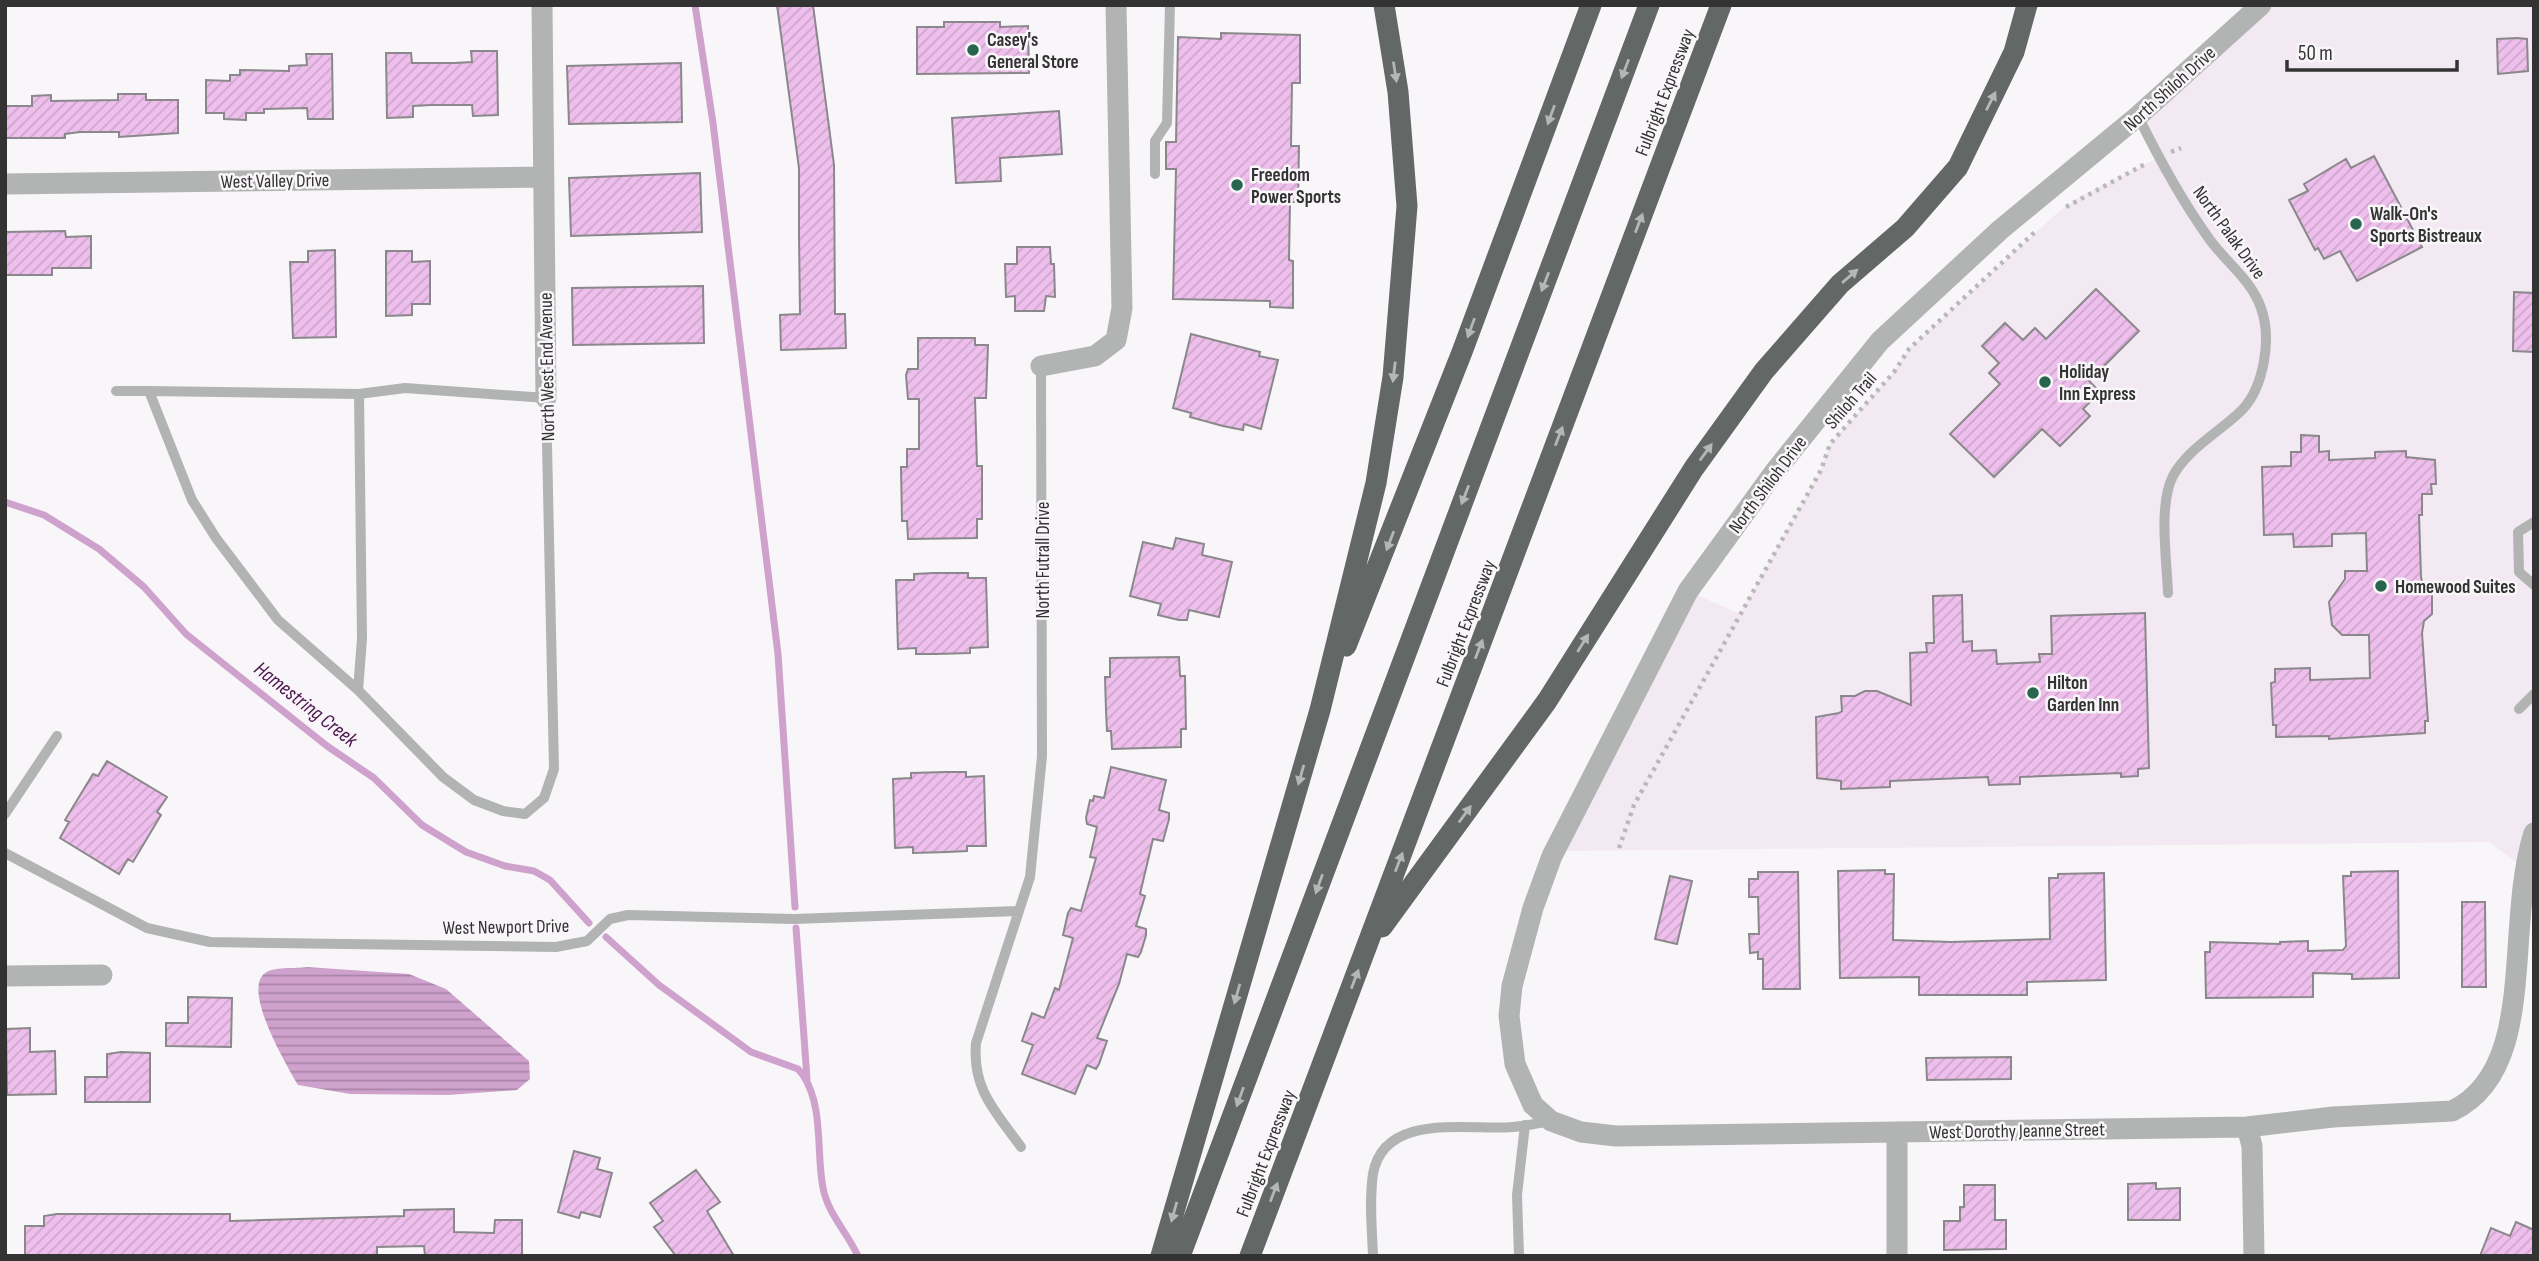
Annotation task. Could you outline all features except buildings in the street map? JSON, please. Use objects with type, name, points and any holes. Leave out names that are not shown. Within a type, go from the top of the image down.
[{"type":"highway","points":[[1161,1256],[1320,710],[1376,483],[1399,320],[1407,206],[1398,92],[1384,5]]},
{"type":"highway","points":[[1320,710],[1387,548],[1591,5]]},
{"type":"highway","points":[[1180,1256],[1649,5]]},
{"type":"highway","name":"Fulbright Expressway","points":[[1250,1256],[1721,5]]},
{"type":"highway","points":[[1366,948],[1547,701],[1694,468],[1765,371],[1840,284],[1905,228],[1958,167],[2014,52],[2027,5]]},
{"type":"street","name":"North West End Avenue","points":[[542,5],[546,398]]},
{"type":"street","name":"North Futrall Drive","points":[[1041,366],[1095,356],[1116,340],[1122,308],[1116,5]]},
{"type":"street","name":"North Shiloh Drive","points":[[1533,1105],[1515,1064],[1509,1016],[1512,986],[1533,908],[1552,856],[1689,591],[1776,470],[1880,341],[2000,230],[2138,116],[2261,5]]},
{"type":"street","name":"West Valley Drive","points":[[5,184],[544,177]]},
{"type":"street","points":[[2531,1017],[2531,917],[2526,870],[2534,833]]},
{"type":"street","points":[[5,976],[102,975]]},
{"type":"street","name":"West Dorothy Jeanne Street","points":[[1533,1105],[1551,1121],[1581,1132],[1616,1136],[2247,1126],[2333,1117],[2452,1111],[2470,1105],[2501,1085],[2525,1050]]},
{"type":"street","points":[[2247,1126],[2252,1146],[2254,1256]]},
{"type":"street","points":[[1897,1132],[1897,1256]]},
{"type":"lane","points":[[1156,174],[1155,141],[1167,123],[1170,5]]},
{"type":"lane","name":"North Palak Drive","points":[[2138,116],[2158,158],[2212,242],[2251,289],[2262,308],[2266,332],[2264,359],[2244,407],[2182,464],[2173,477],[2168,492],[2166,530],[2168,593]]},
{"type":"lane","name":"North Futrall Drive","points":[[1021,1147],[991,1107],[980,1087],[974,1065],[976,1043],[1030,877],[1042,756],[1041,366]]},
{"type":"lane","points":[[116,391],[359,394],[405,388],[546,398]]},
{"type":"lane","name":"North West End Avenue","points":[[149,391],[192,500],[216,538],[278,620],[358,690],[443,777],[474,800],[503,811],[524,814],[544,798],[554,769],[551,729],[546,398]]},
{"type":"lane","points":[[358,690],[362,639],[359,394]]},
{"type":"lane","points":[[2534,522],[2518,532],[2519,572],[2534,585]]},
{"type":"lane","points":[[2519,709],[2534,694]]},
{"type":"lane","points":[[5,814],[57,736]]},
{"type":"lane","name":"West Newport Drive","points":[[5,853],[147,928],[210,942],[556,947],[587,941],[610,919],[628,915],[794,919],[1018,911]]},
{"type":"lane","points":[[1373,1256],[1373,1171],[1389,1143],[1408,1132],[1457,1126],[1525,1125],[1551,1121]]},
{"type":"lane","points":[[1518,1256],[1517,1195],[1525,1125]]},
{"type":"path","points":[[2056,214],[2078,198],[2181,148]]},
{"type":"path","name":"Shiloh Trail","points":[[1619,848],[1634,805],[1821,470],[1830,444],[1894,372],[1909,349],[2046,222]]},
{"type":"shaded area","points":[[2261,5],[2534,5],[2534,833],[2526,870],[2489,842],[1554,851],[1688,591],[1740,614],[1821,470],[1830,444],[1894,372],[1909,349],[2056,214],[2078,198],[2158,158],[2138,116]]},
{"type":"shaded area","points":[[307,967],[409,974],[446,989],[529,1061],[530,1079],[517,1090],[448,1095],[350,1094],[298,1085],[269,1029],[259,996],[259,983],[268,971]]},
{"type":"waterway","points":[[695,5],[713,123],[778,654],[795,907]]},
{"type":"waterway","name":"Hamestring Creek","points":[[5,502],[44,515],[99,549],[144,587],[186,634],[327,746],[374,778],[422,825],[466,852],[505,866],[534,871],[550,880],[589,923]]},
{"type":"waterway","points":[[796,928],[807,1078]]},
{"type":"waterway","name":"Hamestring Creek","points":[[606,937],[659,985],[751,1052],[798,1069],[803,1075],[810,1088],[817,1115],[825,1197],[858,1256]]},
{"type":"place","name":"Casey's General Store","points":[[973,50]]},
{"type":"place","name":"Freedom Power Sports","points":[[1237,185]]},
{"type":"place","name":"Walk-On's Sports Bistreaux","points":[[2356,224]]},
{"type":"place","name":"Holiday Inn Express","points":[[2045,382]]},
{"type":"place","name":"Homewood Suites","points":[[2381,586]]},
{"type":"place","name":"Hilton Garden Inn","points":[[2033,693]]}]
